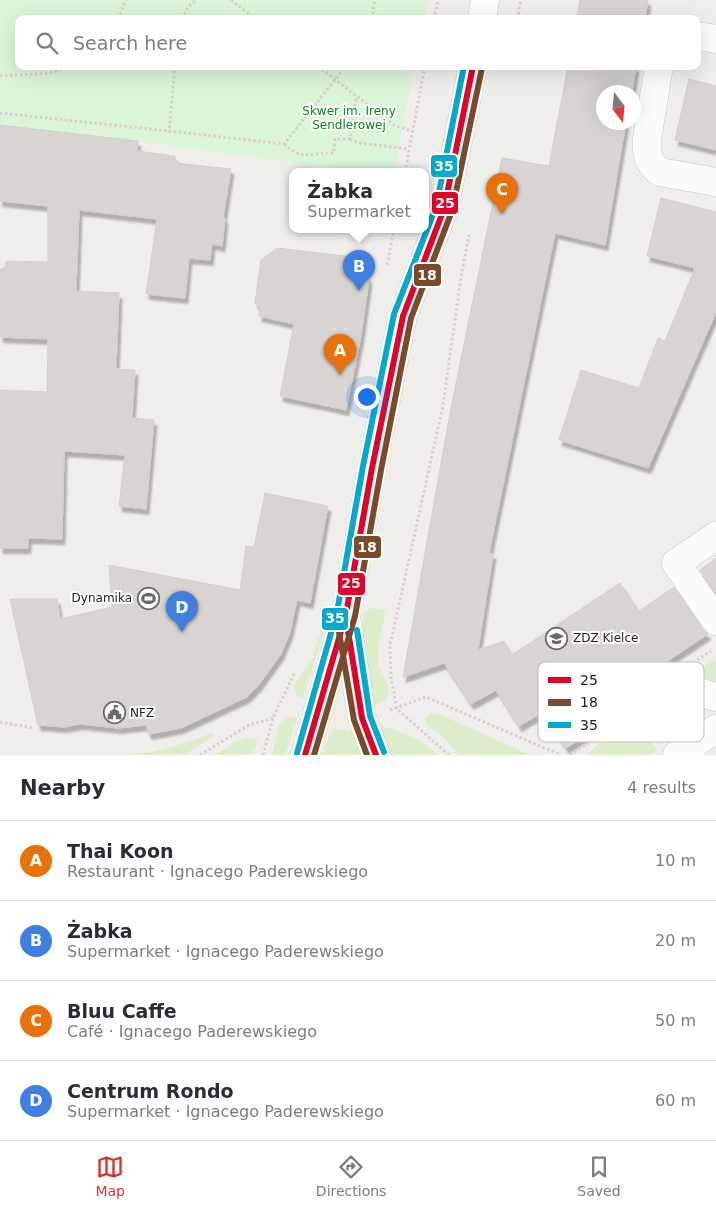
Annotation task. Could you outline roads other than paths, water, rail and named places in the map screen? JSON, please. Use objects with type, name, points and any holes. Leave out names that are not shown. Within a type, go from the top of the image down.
[{"type":"street","points":[[483,15],[485,0]]},
{"type":"street","points":[[701,37],[716,39]]},
{"type":"street","points":[[305,755],[346,614],[372,468],[403,316],[444,209],[472,70]]},
{"type":"street","points":[[658,70],[647,139],[646,150],[648,159],[653,167],[660,172],[716,182]]},
{"type":"street","points":[[716,536],[676,563],[716,621]]},
{"type":"street","points":[[346,614],[362,718],[376,755]]},
{"type":"place","name":"Bluu Caffe","points":[[502,214]]},
{"type":"place","name":"Żabka","points":[[359,291]]},
{"type":"place","name":"Thai Koon","points":[[340,375]]},
{"type":"place","name":"Dynamika","points":[[148,598]]},
{"type":"place","name":"Centrum Rondo","points":[[182,632]]},
{"type":"place","name":"ZDZ Kielce","points":[[557,638]]},
{"type":"place","name":"NFZ","points":[[114,713]]},
{"type":"park label","name":"Skwer im. Ireny Sendlerowej","points":[[349,118]]}]
